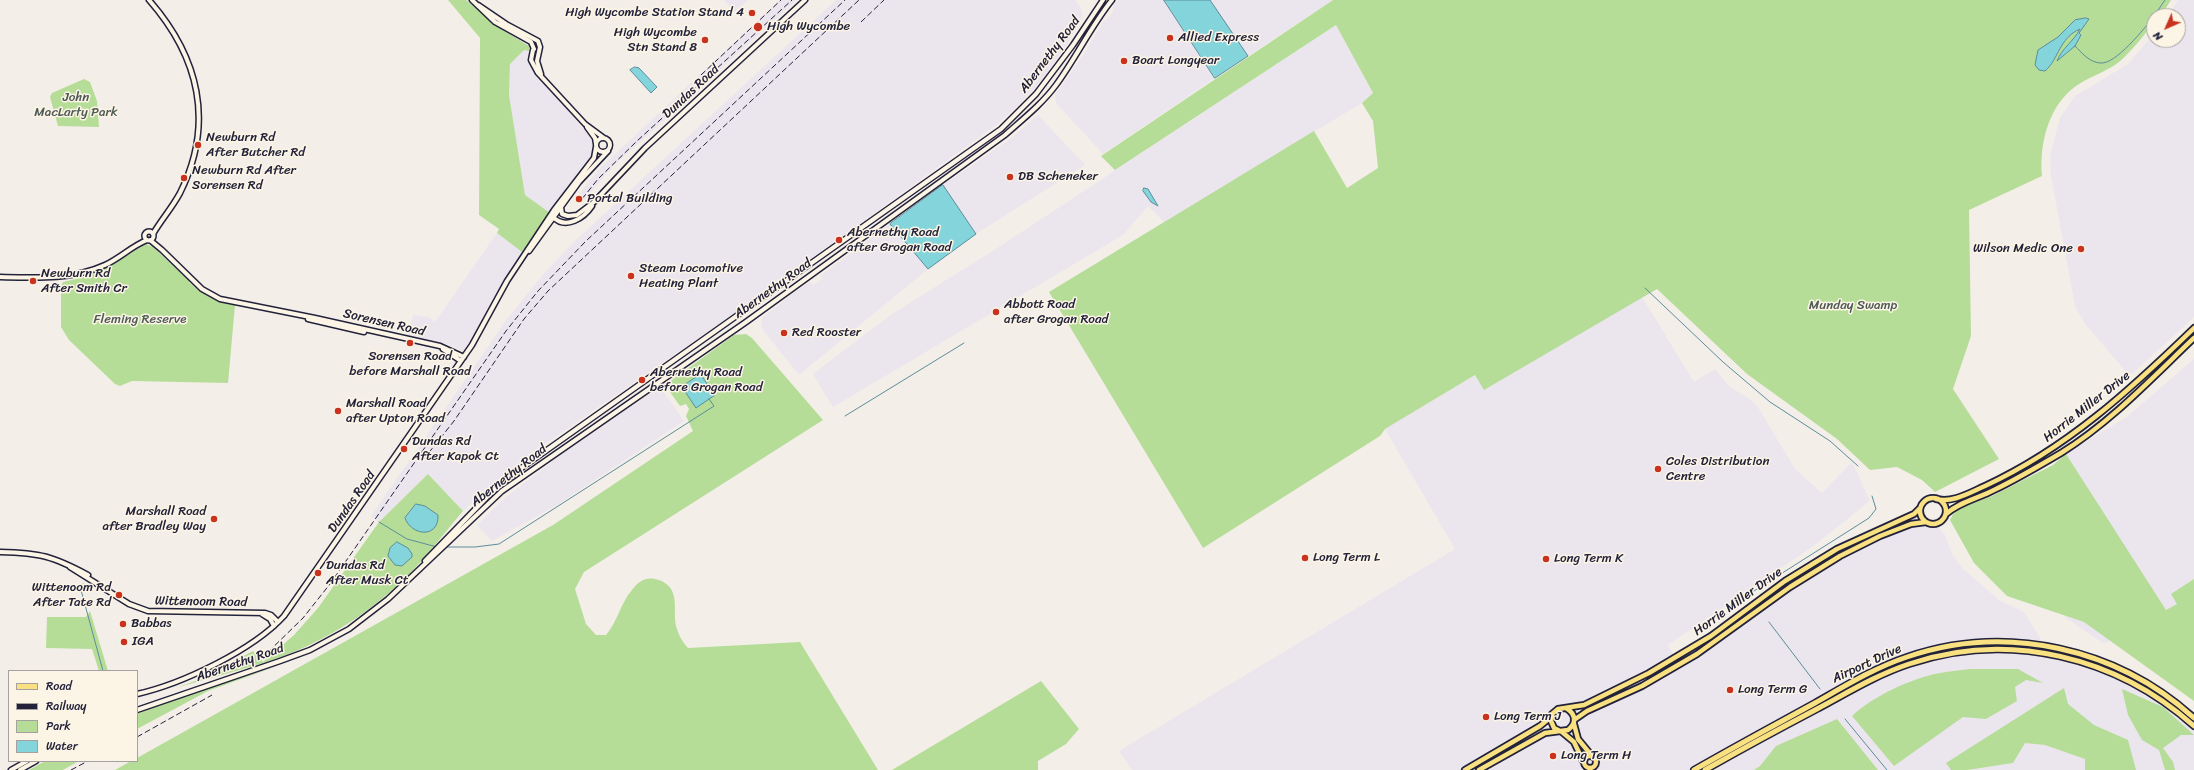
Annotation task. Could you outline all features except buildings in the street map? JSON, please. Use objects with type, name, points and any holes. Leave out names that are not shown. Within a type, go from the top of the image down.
[{"type":"highway","name":"Airport Drive","points":[[1694,770],[1881,667],[1924,652],[1970,644],[2008,642],[2041,645],[2093,657],[2120,668],[2148,683],[2194,718]]},
{"type":"highway","name":"Airport Drive","points":[[1705,770],[1886,673],[1936,656],[1975,650],[2005,649],[2036,652],[2062,656],[2093,665],[2126,679],[2151,693],[2194,726]]},
{"type":"main road","points":[[0,277],[46,278],[73,275],[105,265],[151,236],[176,200],[189,169],[197,137],[198,111],[193,75],[183,48],[168,23],[148,0]]},
{"type":"main road","points":[[472,0],[495,22],[530,41],[534,45],[532,63],[585,124],[595,138],[596,156],[592,164]]},
{"type":"main road","name":"Dundas Road","points":[[549,224],[568,223],[580,218],[645,148],[805,0]]},
{"type":"main road","name":"Abernethy Road","points":[[420,568],[430,554],[461,522],[513,474],[1001,129],[1036,94],[1074,45],[1103,0]]},
{"type":"main road","name":"Abernethy Road","points":[[138,710],[280,661],[317,646],[349,629],[375,611],[502,491],[746,322],[1006,135],[1043,101],[1056,84],[1093,25],[1112,0]]},
{"type":"main road","points":[[478,5],[506,24],[538,41],[540,47],[536,61],[542,76]]},
{"type":"main road","points":[[585,124],[609,140],[611,144],[608,151],[592,164]]},
{"type":"main road","points":[[596,146],[598,140],[604,138]]},
{"type":"main road","points":[[596,146],[601,152],[608,151]]},
{"type":"main road","name":"Dundas Road","points":[[524,256],[592,164]]},
{"type":"main road","name":"Dundas Road","points":[[138,694],[152,691],[188,677],[244,647],[278,622],[299,596],[464,357],[500,293],[530,246],[592,164]]},
{"type":"main road","name":"Dundas Road","points":[[553,215],[577,215],[594,202]]},
{"type":"main road","points":[[561,207],[561,212],[564,216]]},
{"type":"main road","points":[[553,215],[568,223]]},
{"type":"main road","points":[[139,244],[145,235],[151,236]]},
{"type":"main road","name":"Sorensen Road","points":[[151,236],[162,250],[202,289],[220,299],[297,314],[440,346],[464,357]]},
{"type":"main road","name":"Sorensen Road","points":[[297,314],[315,320],[433,346],[446,350],[461,361]]},
{"type":"main road","name":"Horrie Miller Drive","points":[[1936,499],[1952,499],[1970,493],[2025,466],[2064,442],[2114,404],[2194,328]]},
{"type":"main road","name":"Horrie Miller Drive","points":[[1946,514],[1953,508],[2030,472],[2086,436],[2119,409],[2194,338]]},
{"type":"main road","points":[[1928,499],[1936,499],[1942,503],[1946,514],[1943,520],[1937,524],[1926,522],[1921,516],[1920,508],[1928,499]]},
{"type":"main road","name":"Horrie Miller Drive","points":[[1565,708],[1584,705],[1655,670],[1711,636],[1810,565],[1850,542],[1914,514],[1920,508]]},
{"type":"main road","name":"Horrie Miller Drive","points":[[1574,722],[1587,711],[1642,686],[1697,654],[1790,587],[1840,556],[1898,529],[1918,522],[1926,522]]},
{"type":"main road","name":"Wittenoom Road","points":[[0,552],[40,554],[58,560],[129,604],[148,611],[268,613],[278,622]]},
{"type":"main road","name":"Wittenoom Road","points":[[262,614],[270,619],[274,626]]},
{"type":"main road","points":[[1465,770],[1540,726],[1558,709],[1565,708],[1572,713],[1578,739],[1595,759],[1596,770]]},
{"type":"main road","points":[[1551,717],[1552,726],[1572,739],[1588,769],[1592,768],[1596,764]]},
{"type":"main road","points":[[1479,770],[1534,738],[1550,732],[1568,730],[1574,722]]},
{"type":"main road","points":[[1583,761],[1586,757],[1592,756]]},
{"type":"main road","points":[[11,770],[25,762]]},
{"type":"main road","points":[[20,770],[34,762]]},
{"type":"shaded area","points":[[724,0],[748,0],[734,12]]},
{"type":"shaded area","points":[[780,0],[797,0],[610,169],[585,200],[579,194],[599,169]]},
{"type":"shaded area","points":[[836,0],[1075,0],[1081,8],[1083,16],[1069,41],[1041,81],[1020,104],[995,126],[752,301],[542,446],[463,511],[428,474],[379,522],[371,516],[507,319],[545,272],[576,240]]},
{"type":"shaded area","points":[[1118,0],[1164,0],[1215,78],[1103,154],[1056,103],[1055,95],[1084,54],[1104,20],[1106,21],[1113,12],[1113,7]]},
{"type":"shaded area","points":[[1210,0],[1333,0],[1248,56]]},
{"type":"shaded area","points":[[2178,0],[2194,0],[2194,317],[2133,373],[2128,374],[2085,324],[2075,306],[2051,176],[2050,156],[2060,118],[2075,96],[2128,64],[2146,43],[2146,48],[2186,48],[2186,8],[2174,8]]},
{"type":"shaded area","points":[[1336,25],[1373,93],[1362,103],[1164,222],[1148,206],[1123,235],[833,407],[813,374],[892,314],[1005,243]]},
{"type":"shaded area","points":[[524,50],[529,51],[528,62],[532,68],[589,136],[594,145],[592,155],[550,213],[525,196],[509,95],[510,64]]},
{"type":"shaded area","points":[[1038,115],[1085,165],[976,234],[943,185],[1010,139]]},
{"type":"shaded area","points":[[890,224],[928,269],[799,375],[763,330],[761,324],[762,318],[810,282],[813,285],[822,279],[820,276]]},
{"type":"shaded area","points":[[497,233],[522,252],[491,301],[467,349],[463,351],[444,343],[408,336],[413,315],[428,317],[435,322]]},
{"type":"shaded area","points":[[1642,297],[1694,382],[1715,369],[1728,385],[1756,404],[1795,469],[1822,493],[1852,462],[1870,501],[1812,547],[1668,645],[1674,656],[1708,634],[1805,565],[1839,544],[1920,508],[1923,520],[1937,526],[1945,535],[1953,556],[1963,569],[1999,600],[2024,612],[2049,653],[2062,656],[2140,686],[2194,726],[2194,770],[1132,770],[1119,751],[1455,549],[1385,429],[1475,375],[1485,389]]},
{"type":"shaded area","points":[[2194,359],[2194,615],[2103,643],[2066,618],[2040,568],[2109,523],[2066,454],[2128,416]]},
{"type":"shaded area","points":[[660,387],[684,421],[557,505],[492,541],[477,525],[506,497],[562,454]]},
{"type":"green space","points":[[448,0],[466,0],[501,29],[529,46],[529,51],[524,50],[510,64],[509,95],[525,195],[550,213],[522,252],[497,233],[499,229],[479,215],[480,38]]},
{"type":"green space","name":"Munday Swamp","points":[[1333,0],[2171,0],[2166,8],[2146,8],[2146,32],[2124,58],[2110,68],[2079,84],[2060,102],[2053,113],[2044,137],[2041,163],[2042,176],[1969,210],[1971,336],[1953,389],[1999,459],[1935,492],[1922,480],[1897,467],[1870,470],[1837,439],[1747,374],[1657,289],[1484,390],[1475,375],[1385,429],[1380,436],[1203,548],[1049,292],[1314,131],[1347,188],[1378,168],[1373,121],[1362,103],[1373,93],[1336,25],[1115,170],[1101,156]]},
{"type":"green space","name":"John MacLarty Park","points":[[84,79],[90,82],[97,101],[99,127],[58,126],[50,97],[52,93]]},
{"type":"green space","name":"Fleming Reserve","points":[[146,244],[153,247],[186,278],[187,276],[191,280],[189,282],[199,291],[212,294],[209,296],[235,305],[228,383],[132,381],[120,386],[115,384],[69,340],[61,327],[61,286],[63,282],[88,276],[105,269]]},
{"type":"green space","points":[[746,334],[752,338],[823,420],[584,572],[575,589],[586,624],[596,635],[606,635],[614,624],[625,600],[632,590],[642,581],[655,579],[662,581],[671,589],[675,605],[677,630],[688,648],[800,642],[878,770],[115,770],[129,762],[138,762],[138,757],[553,525],[693,431],[686,416],[689,409],[686,404],[680,406],[665,385],[734,335]]},
{"type":"green space","points":[[2066,454],[2166,610],[2177,604],[2171,594],[2194,579],[2194,701],[2084,622],[2007,596],[1974,563],[1950,520],[1955,510],[1992,496],[2053,465]]},
{"type":"green space","points":[[428,474],[463,511],[410,573],[390,592],[367,611],[334,632],[308,646],[271,660],[176,688],[195,681],[253,651],[263,662],[294,635],[318,608],[379,522]]},
{"type":"green space","points":[[90,611],[108,670],[99,670],[92,649],[46,648],[47,617],[86,617]]},
{"type":"green space","points":[[277,666],[208,691],[138,728],[138,714],[176,698]]},
{"type":"green space","points":[[1971,669],[2018,669],[2043,683],[2026,680],[2015,687],[2017,701],[1986,719],[1963,717],[1894,766],[1852,716],[1882,695],[1917,679],[1929,675]]},
{"type":"green space","points":[[1041,681],[1079,729],[1066,744],[1038,761],[1038,770],[892,770]]},
{"type":"green space","points":[[2064,688],[2068,704],[2094,725],[2128,740],[2136,770],[2085,770],[2085,759],[2045,745],[2025,743],[2013,763],[1967,770],[1951,770],[1946,763]]},
{"type":"green space","points":[[2122,689],[2163,707],[2194,735],[2181,735],[2163,748],[2173,762],[2175,770],[2165,770],[2159,750],[2142,740],[2128,715]]},
{"type":"green space","points":[[1837,719],[1878,770],[1754,770],[1760,766],[1776,746]]},
{"type":"green space","points":[[43,762],[77,762],[63,770],[29,770]]},
{"type":"water","points":[[1164,0],[1210,0],[1248,56],[1215,78]]},
{"type":"water","points":[[2086,18],[2089,19],[2079,33],[2081,35],[2075,46],[2057,61],[2059,56],[2080,29],[2073,33],[2063,43],[2050,66],[2045,71],[2039,70],[2035,65],[2038,50],[2058,37],[2075,20]]},
{"type":"water","points":[[635,67],[639,68],[657,87],[651,93],[630,70]]},
{"type":"water","points":[[943,185],[976,234],[928,269],[890,224]]},
{"type":"water","points":[[1144,188],[1148,189],[1158,206],[1151,202],[1143,191]]},
{"type":"water","points":[[701,375],[715,395],[696,408],[682,387]]},
{"type":"water","points":[[416,504],[425,506],[438,515],[437,523],[430,531],[418,531],[408,524],[405,518]]},
{"type":"water","points":[[397,542],[408,548],[412,554],[412,557],[402,566],[395,565],[388,556],[390,548]]},
{"type":"waterway","points":[[2160,8],[2165,0]]},
{"type":"waterway","points":[[2075,46],[2092,61],[2100,63],[2107,62],[2129,45],[2146,26]]},
{"type":"waterway","points":[[1645,288],[1723,362],[1770,402],[1830,441],[1858,466]]},
{"type":"waterway","points":[[845,416],[964,343]]},
{"type":"waterway","points":[[446,547],[475,547],[499,544],[714,406],[709,399]]},
{"type":"waterway","points":[[1746,596],[1869,518],[1876,509],[1872,496]]},
{"type":"waterway","points":[[379,522],[407,539],[437,547]]},
{"type":"waterway","points":[[83,584],[81,590],[103,670]]},
{"type":"waterway","points":[[1769,622],[1820,689]]},
{"type":"waterway","points":[[1845,719],[1887,770]]},
{"type":"railway","points":[[701,75],[781,0]]},
{"type":"railway","points":[[582,199],[598,179],[637,141],[792,0]]},
{"type":"railway","points":[[262,658],[303,618],[330,584],[506,331],[538,291],[586,241],[845,0]]},
{"type":"railway","points":[[423,460],[454,421],[524,319],[548,291],[859,0]]},
{"type":"railway","points":[[861,22],[884,0]]},
{"type":"railway","points":[[138,736],[212,695]]},
{"type":"railway","points":[[71,770],[86,762]]},
{"type":"place","name":"High Wycombe Station Stand 4","points":[[752,13]]},
{"type":"place","name":"High Wycombe","points":[[758,27]]},
{"type":"place","name":"Allied Express","points":[[1170,38]]},
{"type":"place","name":"High Wycombe Stn Stand 8","points":[[705,40]]},
{"type":"place","name":"Boart Longyear","points":[[1124,61]]},
{"type":"place","name":"Newburn Rd After Butcher Rd","points":[[198,145]]},
{"type":"place","name":"DB Scheneker","points":[[1010,177]]},
{"type":"place","name":"Newburn Rd After Sorensen Rd","points":[[184,178]]},
{"type":"place","name":"Portal Building","points":[[579,199]]},
{"type":"place","name":"Abernethy Road after Grogan Road","points":[[839,240]]},
{"type":"place","name":"Wilson Medic One","points":[[2081,249]]},
{"type":"place","name":"Steam Locomotive Heating Plant","points":[[631,276]]},
{"type":"place","name":"Newburn Rd After Smith Cr","points":[[33,281]]},
{"type":"place","name":"Abbott Road after Grogan Road","points":[[996,312]]},
{"type":"place","name":"Red Rooster","points":[[784,333]]},
{"type":"place","name":"Sorensen Road before Marshall Road","points":[[410,343]]},
{"type":"place","name":"Abernethy Road before Grogan Road","points":[[642,380]]},
{"type":"place","name":"Marshall Road after Upton Road","points":[[338,411]]},
{"type":"place","name":"Dundas Rd After Kapok Ct","points":[[404,449]]},
{"type":"place","name":"Coles Distribution Centre","points":[[1658,469]]},
{"type":"place","name":"Marshall Road after Bradley Way","points":[[214,519]]},
{"type":"place","name":"Long Term L","points":[[1305,558]]},
{"type":"place","name":"Long Term K","points":[[1546,559]]},
{"type":"place","name":"Dundas Rd After Musk Ct","points":[[318,573]]},
{"type":"place","name":"Wittenoom Rd After Tate Rd","points":[[119,595]]},
{"type":"place","name":"Babbas","points":[[123,624]]},
{"type":"place","name":"IGA","points":[[124,642]]},
{"type":"place","name":"Long Term G","points":[[1730,690]]},
{"type":"place","name":"Long Term J","points":[[1486,717]]},
{"type":"place","name":"Long Term H","points":[[1553,756]]}]
